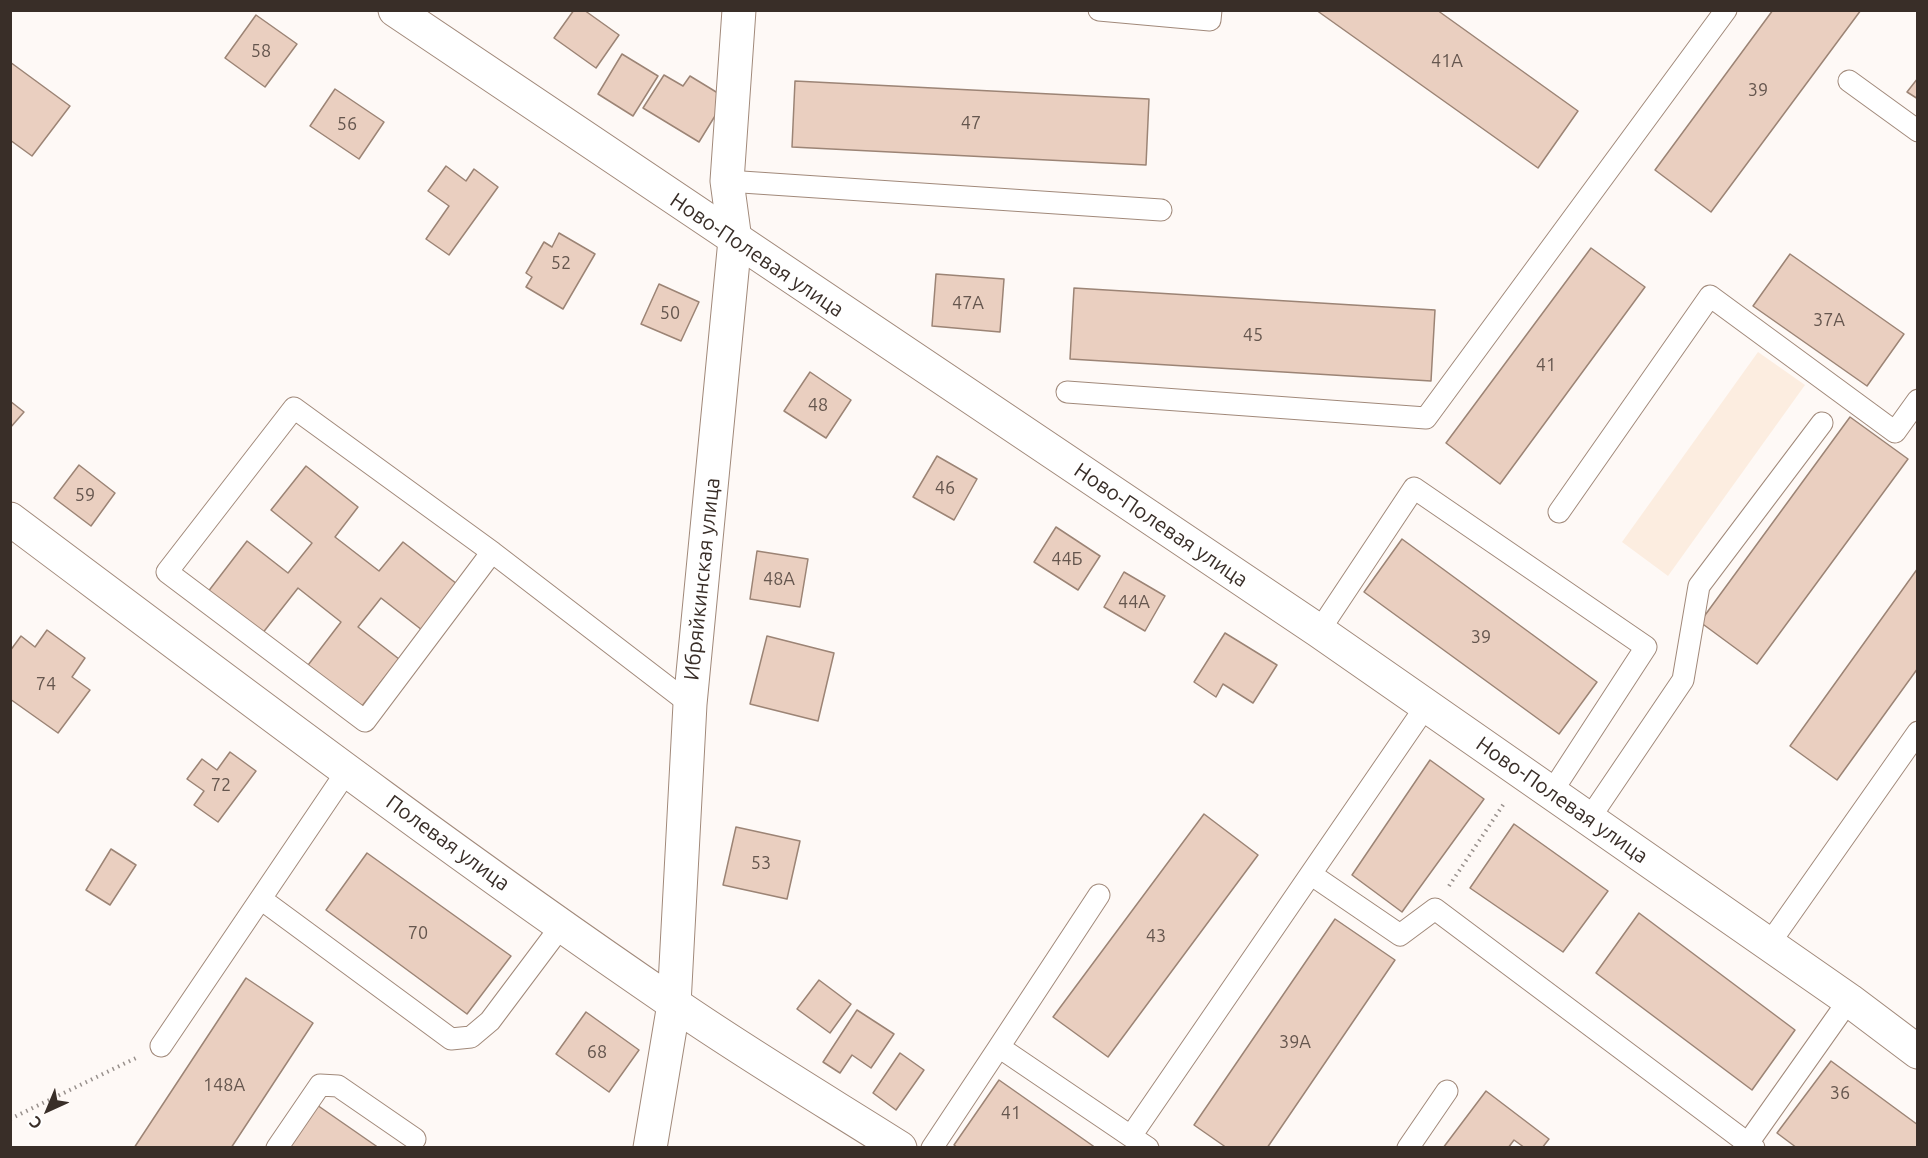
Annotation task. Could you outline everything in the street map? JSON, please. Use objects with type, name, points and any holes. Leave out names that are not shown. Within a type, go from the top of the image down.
[{"type":"street","name":"Ново-Полевая улица","points":[[395,10],[1319,631],[1849,1000],[1917,1052]]},
{"type":"street","name":"Ибряйкинская улица","points":[[650,1148],[675,1004],[690,704],[735,240],[727,181],[739,10]]},
{"type":"street","name":"Полевая улица","points":[[10,519],[347,771],[561,925],[675,1004],[900,1148]]},
{"type":"lane","points":[[1099,10],[1210,20],[1211,10]]},
{"type":"lane","points":[[1067,392],[1426,418],[1726,10]]},
{"type":"lane","points":[[1849,81],[1917,132]]},
{"type":"lane","points":[[727,181],[1161,210]]},
{"type":"lane","points":[[1559,512],[1710,296],[1895,432],[1917,400]]},
{"type":"lane","points":[[492,552],[365,721],[167,572],[294,408],[492,552],[690,704]]},
{"type":"lane","points":[[1589,819],[1683,680],[1699,586],[1822,423]]},
{"type":"lane","points":[[1319,631],[1414,488],[1646,647],[1551,793]]},
{"type":"lane","points":[[999,1047],[1139,1142],[1312,875],[1426,706]]},
{"type":"lane","points":[[1769,944],[1917,732]]},
{"type":"lane","points":[[160,1046],[347,771]]},
{"type":"lane","points":[[1312,875],[1400,935],[1435,909],[1751,1145],[1849,1000]]},
{"type":"lane","points":[[932,1148],[1099,895]]},
{"type":"lane","points":[[261,899],[451,1039],[471,1037],[490,1021],[561,925]]},
{"type":"lane","points":[[277,1148],[320,1085],[338,1086],[415,1139]]},
{"type":"lane","points":[[1408,1148],[1447,1091]]},
{"type":"path","points":[[1435,909],[1524,774]]},
{"type":"path","points":[[10,1119],[160,1046]]},
{"type":"shaded area","points":[[1758,352],[1805,385],[1668,576],[1622,542]]},
{"type":"building","points":[[574,10],[584,10],[619,35],[596,68],[554,38]]},
{"type":"building","points":[[1316,10],[1437,10],[1578,111],[1538,168]]},
{"type":"building","points":[[1773,10],[1861,10],[1711,212],[1655,170]]},
{"type":"building","points":[[256,15],[297,44],[265,87],[225,58]]},
{"type":"building","points":[[622,54],[658,76],[633,116],[598,94]]},
{"type":"building","points":[[10,62],[70,106],[32,156],[10,140]]},
{"type":"building","points":[[664,75],[683,86],[690,76],[726,98],[699,142],[643,108]]},
{"type":"building","points":[[1918,78],[1918,99],[1907,92]]},
{"type":"building","points":[[795,81],[1149,99],[1146,165],[792,147]]},
{"type":"building","points":[[335,89],[384,122],[359,159],[310,126]]},
{"type":"building","points":[[446,166],[466,181],[474,169],[498,187],[449,255],[426,239],[449,206],[428,191]]},
{"type":"building","points":[[559,233],[595,254],[563,309],[526,287],[532,277],[526,273],[544,242],[552,247]]},
{"type":"building","points":[[1591,248],[1645,287],[1500,484],[1446,443]]},
{"type":"building","points":[[1790,254],[1904,334],[1867,386],[1753,306]]},
{"type":"building","points":[[936,274],[1004,279],[1000,332],[932,326]]},
{"type":"building","points":[[659,284],[699,302],[681,341],[641,324]]},
{"type":"building","points":[[1074,288],[1435,310],[1431,381],[1070,359]]},
{"type":"building","points":[[810,372],[851,400],[826,438],[784,411]]},
{"type":"building","points":[[10,401],[24,412],[10,428]]},
{"type":"building","points":[[1850,417],[1908,459],[1757,664],[1700,622]]},
{"type":"building","points":[[937,456],[977,479],[954,520],[913,497]]},
{"type":"building","points":[[79,465],[115,493],[91,526],[54,498]]},
{"type":"building","points":[[306,466],[358,507],[335,537],[379,571],[403,542],[457,584],[422,630],[381,598],[358,627],[399,659],[355,715],[302,673],[341,622],[298,588],[258,639],[204,597],[247,541],[288,573],[312,543],[271,510]]},
{"type":"building","points":[[1056,527],[1100,556],[1078,590],[1034,562]]},
{"type":"building","points":[[1402,539],[1597,682],[1559,734],[1364,592]]},
{"type":"building","points":[[757,551],[808,559],[800,607],[750,599]]},
{"type":"building","points":[[1918,568],[1918,668],[1837,780],[1790,746]]},
{"type":"building","points":[[1124,572],[1165,596],[1145,631],[1104,607]]},
{"type":"building","points":[[47,630],[85,658],[72,677],[90,690],[58,733],[10,699],[10,651],[21,636],[35,647]]},
{"type":"building","points":[[1225,633],[1277,665],[1253,703],[1223,684],[1216,697],[1194,682]]},
{"type":"building","points":[[767,636],[834,653],[818,721],[750,704]]},
{"type":"building","points":[[230,752],[256,771],[218,822],[194,805],[204,791],[187,779],[202,759],[217,770]]},
{"type":"building","points":[[1430,760],[1484,799],[1402,912],[1352,875]]},
{"type":"building","points":[[1204,814],[1258,855],[1108,1057],[1053,1017]]},
{"type":"building","points":[[1514,824],[1608,891],[1563,952],[1470,888]]},
{"type":"building","points":[[736,827],[800,841],[787,899],[723,885]]},
{"type":"building","points":[[111,849],[136,865],[110,905],[86,890]]},
{"type":"building","points":[[367,853],[511,956],[467,1014],[326,910]]},
{"type":"building","points":[[1639,913],[1795,1030],[1752,1090],[1596,973]]},
{"type":"building","points":[[1335,919],[1395,960],[1267,1148],[1227,1148],[1194,1125]]},
{"type":"building","points":[[246,978],[313,1023],[231,1148],[134,1148]]},
{"type":"building","points":[[819,980],[851,1004],[830,1033],[797,1009]]},
{"type":"building","points":[[857,1010],[894,1034],[871,1068],[852,1055],[840,1073],[823,1062]]},
{"type":"building","points":[[586,1012],[639,1050],[609,1092],[556,1054]]},
{"type":"building","points":[[900,1053],[924,1070],[896,1110],[873,1093]]},
{"type":"building","points":[[1831,1061],[1918,1125],[1918,1148],[1797,1148],[1777,1133]]},
{"type":"building","points":[[999,1080],[1096,1148],[958,1148],[954,1145]]},
{"type":"building","points":[[1486,1091],[1549,1139],[1542,1148],[1525,1148],[1514,1140],[1508,1148],[1443,1148]]},
{"type":"building","points":[[317,1105],[379,1148],[288,1148]]}]
